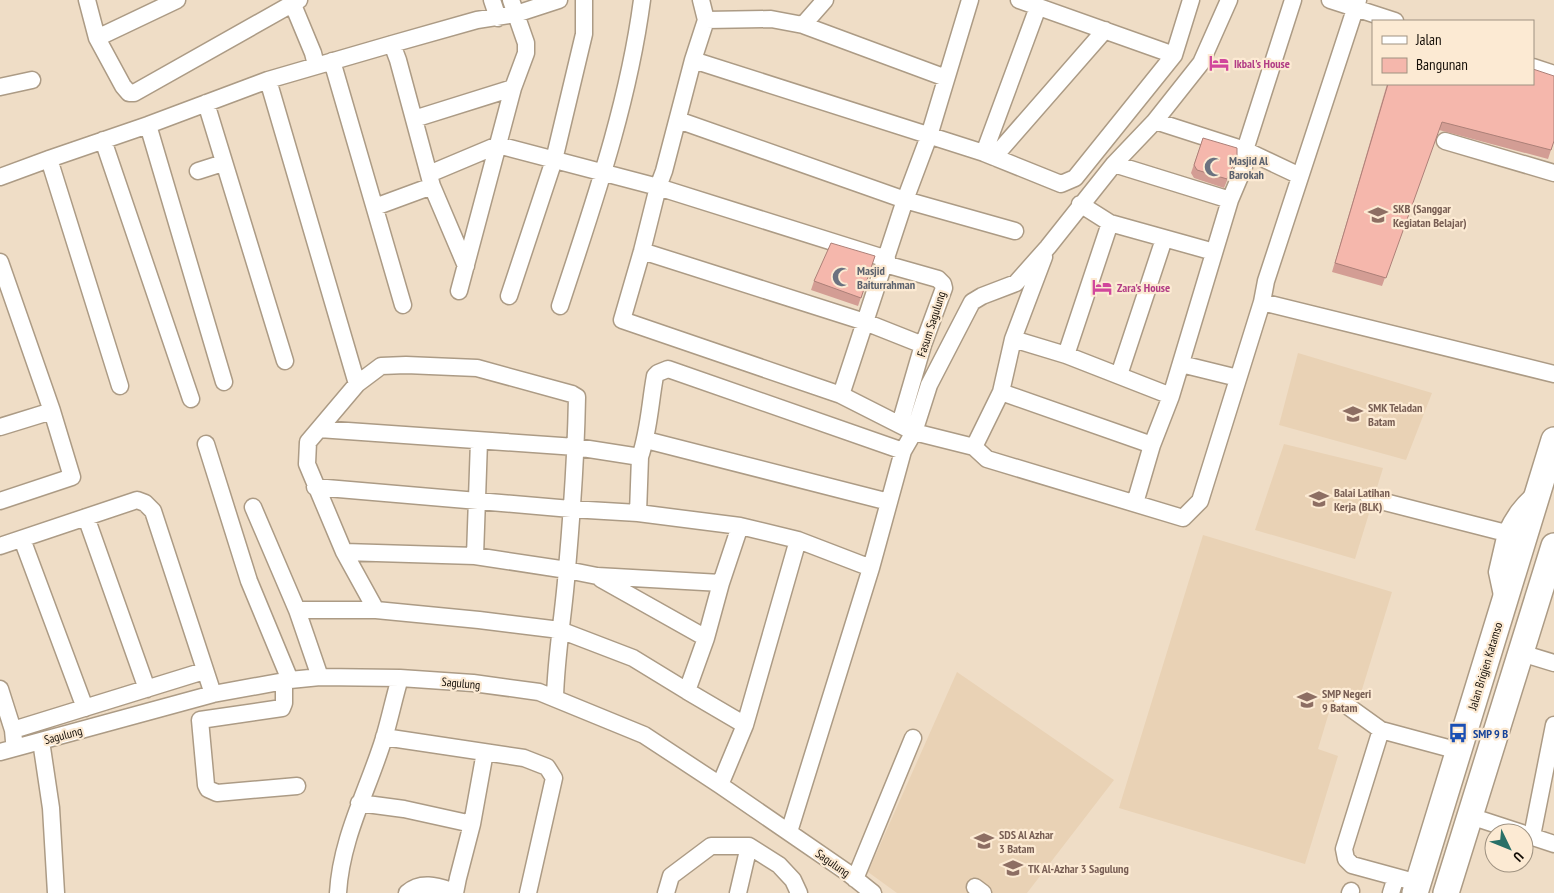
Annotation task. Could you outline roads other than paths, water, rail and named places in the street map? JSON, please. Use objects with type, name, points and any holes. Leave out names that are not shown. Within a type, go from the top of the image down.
[{"type":"highway","name":"Jalan Brigjen Katamso","points":[[1409,884],[1459,751],[1554,440]]},
{"type":"highway","points":[[1446,893],[1554,546]]},
{"type":"street","points":[[87,0],[97,38],[123,86],[129,92],[134,93],[294,1],[316,65]]},
{"type":"street","points":[[97,38],[178,0]]},
{"type":"street","points":[[0,177],[49,158],[148,126],[268,80],[477,20],[503,6],[559,0]]},
{"type":"street","points":[[509,296],[554,160],[584,34],[584,0]]},
{"type":"street","points":[[560,306],[604,173],[636,44],[642,0]]},
{"type":"street","points":[[701,0],[706,20],[693,60],[622,320],[841,395],[907,428],[974,447],[987,458],[1184,518],[1200,500],[1262,302],[1266,281],[1356,4]]},
{"type":"street","points":[[803,25],[824,0]]},
{"type":"street","points":[[841,395],[905,200],[929,136],[970,0]]},
{"type":"street","points":[[1019,0],[1174,54]]},
{"type":"street","points":[[693,60],[989,155],[1061,184],[1075,178],[1174,54],[1191,0]]},
{"type":"street","points":[[789,832],[871,568],[903,451],[907,428],[972,302],[982,296],[1016,283],[1048,247],[1080,204],[1114,164],[1155,121],[1201,63],[1229,0]]},
{"type":"street","points":[[1136,504],[1152,445],[1171,396],[1230,200],[1244,167],[1245,150],[1292,0]]},
{"type":"street","points":[[1330,0],[1356,4],[1393,20]]},
{"type":"street","points":[[459,291],[513,88],[526,53],[526,43],[503,6]]},
{"type":"street","points":[[989,155],[1038,7]]},
{"type":"street","points":[[706,20],[771,19],[803,25],[946,78]]},
{"type":"street","points":[[989,155],[1105,30]]},
{"type":"street","points":[[392,44],[430,180],[466,266]]},
{"type":"street","points":[[332,61],[403,305]]},
{"type":"street","points":[[1534,67],[1554,74]]},
{"type":"street","points":[[0,87],[32,80]]},
{"type":"street","points":[[268,80],[357,384]]},
{"type":"street","points":[[414,119],[513,88]]},
{"type":"street","points":[[206,103],[285,361]]},
{"type":"street","points":[[678,120],[905,200],[1015,231]]},
{"type":"street","points":[[1155,121],[1245,150],[1300,176]]},
{"type":"street","points":[[148,126],[224,382]]},
{"type":"street","points":[[104,140],[191,399]]},
{"type":"street","points":[[1445,141],[1554,173]]},
{"type":"street","points":[[374,207],[498,145],[658,187],[886,261]]},
{"type":"street","points":[[49,158],[120,386]]},
{"type":"street","points":[[198,171],[223,163]]},
{"type":"street","points":[[1114,164],[1230,200]]},
{"type":"street","points":[[1080,204],[1110,223],[1214,252]]},
{"type":"street","points":[[1066,355],[1110,223]]},
{"type":"street","points":[[1119,375],[1164,239]]},
{"type":"street","points":[[974,447],[1001,392],[1013,339],[1048,247]]},
{"type":"street","points":[[642,251],[864,322],[923,346]]},
{"type":"street","name":"Fasum Sagulung","points":[[886,261],[938,279],[944,288],[923,346],[907,428]]},
{"type":"street","points":[[0,262],[52,411],[72,477],[0,501]]},
{"type":"street","points":[[1262,302],[1554,374]]},
{"type":"street","points":[[1013,339],[1066,355],[1171,396]]},
{"type":"street","points":[[1181,364],[1238,378]]},
{"type":"street","points":[[376,610],[344,552],[315,487],[307,464],[308,442],[357,384],[381,366],[477,368],[572,394],[576,397],[576,447],[567,570],[556,665],[555,698]]},
{"type":"street","points":[[638,512],[640,457],[646,440],[655,376],[668,369],[903,451]]},
{"type":"street","points":[[1001,392],[1152,445]]},
{"type":"street","points":[[0,427],[52,411]]},
{"type":"street","points":[[319,429],[576,447],[640,457]]},
{"type":"street","points":[[646,440],[889,502]]},
{"type":"street","points":[[475,556],[479,441]]},
{"type":"street","points":[[200,720],[282,708],[287,680],[249,581],[206,444]]},
{"type":"street","points":[[315,487],[571,509],[638,512],[740,526],[798,540],[871,568]]},
{"type":"street","points":[[1504,604],[1497,572],[1506,533],[1513,518],[1524,504],[1538,492]]},
{"type":"street","points":[[1369,498],[1506,533]]},
{"type":"street","points":[[0,546],[136,500],[145,502],[153,511],[213,694]]},
{"type":"street","points":[[253,507],[297,610],[320,678]]},
{"type":"street","points":[[86,517],[147,688]]},
{"type":"street","points":[[687,691],[706,638],[721,582],[740,526]]},
{"type":"street","points":[[22,539],[85,708]]},
{"type":"street","points":[[720,785],[745,725],[798,540]]},
{"type":"street","points":[[344,552],[475,556],[597,576],[721,582]]},
{"type":"street","points":[[597,576],[706,638]]},
{"type":"street","points":[[297,610],[376,610],[560,630],[633,658],[745,725]]},
{"type":"street","points":[[1520,653],[1554,663]]},
{"type":"street","points":[[14,730],[204,671]]},
{"type":"street","points":[[338,893],[339,871],[359,803],[384,737],[400,678]]},
{"type":"street","name":"Sagulung","points":[[7,750],[213,694],[287,680],[400,678],[473,683],[539,692],[644,735],[789,832],[873,893]]},
{"type":"street","points":[[0,689],[14,730],[7,750]]},
{"type":"street","points":[[194,699],[200,720],[206,785],[208,789],[217,793],[297,786]]},
{"type":"street","points":[[1342,702],[1381,730],[1459,751]]},
{"type":"street","points":[[1529,823],[1554,725]]},
{"type":"street","points":[[1381,730],[1344,849],[1346,859],[1352,865],[1409,884]]},
{"type":"street","points":[[384,737],[524,758],[547,767],[554,778],[528,893]]},
{"type":"street","points":[[855,879],[913,738]]},
{"type":"street","points":[[42,741],[51,808],[56,893]]},
{"type":"street","points":[[407,893],[418,886],[428,885],[455,892],[472,824],[484,752]]},
{"type":"street","points":[[359,803],[404,809],[472,824]]},
{"type":"street","points":[[1470,816],[1492,823]]},
{"type":"street","points":[[1534,837],[1554,844]]},
{"type":"street","points":[[655,893],[671,876],[711,846],[750,846],[778,865],[793,880],[799,893]]},
{"type":"street","points":[[738,893],[750,846]]},
{"type":"street","points":[[666,893],[671,876]]},
{"type":"street","points":[[1391,893],[1409,884]]},
{"type":"place","name":"Ikbal's House","points":[[1219,63]]},
{"type":"place","name":"Masjid Al Barokah","points":[[1214,167]]},
{"type":"place","name":"SKB (Sanggar Kegiatan Belajar)","points":[[1378,215]]},
{"type":"place","name":"Masjid Baiturrahman","points":[[842,277]]},
{"type":"place","name":"Zara's House","points":[[1102,287]]},
{"type":"place","name":"SMK Teladan Batam","points":[[1353,414]]},
{"type":"place","name":"Balai Latihan Kerja (BLK)","points":[[1319,499]]},
{"type":"place","name":"SMP Negeri 9 Batam","points":[[1307,700]]},
{"type":"place","name":"SMP 9 B","points":[[1458,733]]},
{"type":"place","name":"SDS Al Azhar 3 Batam","points":[[984,841]]},
{"type":"place","name":"TK Al-Azhar 3 Sagulung","points":[[1013,868]]}]
